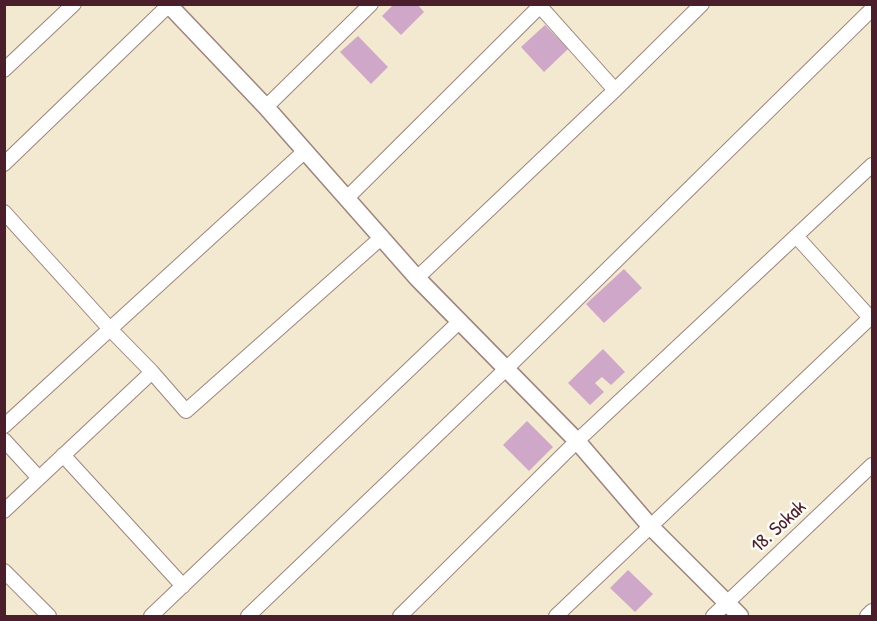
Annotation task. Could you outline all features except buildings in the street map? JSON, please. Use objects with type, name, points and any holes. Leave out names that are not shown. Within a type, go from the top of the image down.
[{"type":"street","points":[[4,70],[74,4]]},
{"type":"street","points":[[266,107],[371,4]]},
{"type":"street","points":[[417,278],[702,4]]},
{"type":"street","points":[[4,164],[169,5],[348,197],[417,278],[578,441],[650,526],[740,616]]},
{"type":"street","points":[[348,197],[539,5],[615,90]]},
{"type":"street","points":[[248,616],[506,369],[873,9]]},
{"type":"street","points":[[4,426],[305,151]]},
{"type":"street","points":[[400,616],[578,441],[873,165]]},
{"type":"street","points":[[4,212],[186,411],[382,237]]},
{"type":"street","points":[[556,616],[872,318],[796,236]]},
{"type":"street","points":[[150,616],[460,321]]},
{"type":"street","points":[[4,511],[152,372]]},
{"type":"street","points":[[4,440],[38,477]]},
{"type":"street","points":[[63,455],[183,586]]},
{"type":"street","name":"18. Sokak","points":[[713,616],[873,465]]},
{"type":"street","points":[[4,571],[49,616]]},
{"type":"street","points":[[867,616],[873,611]]}]
